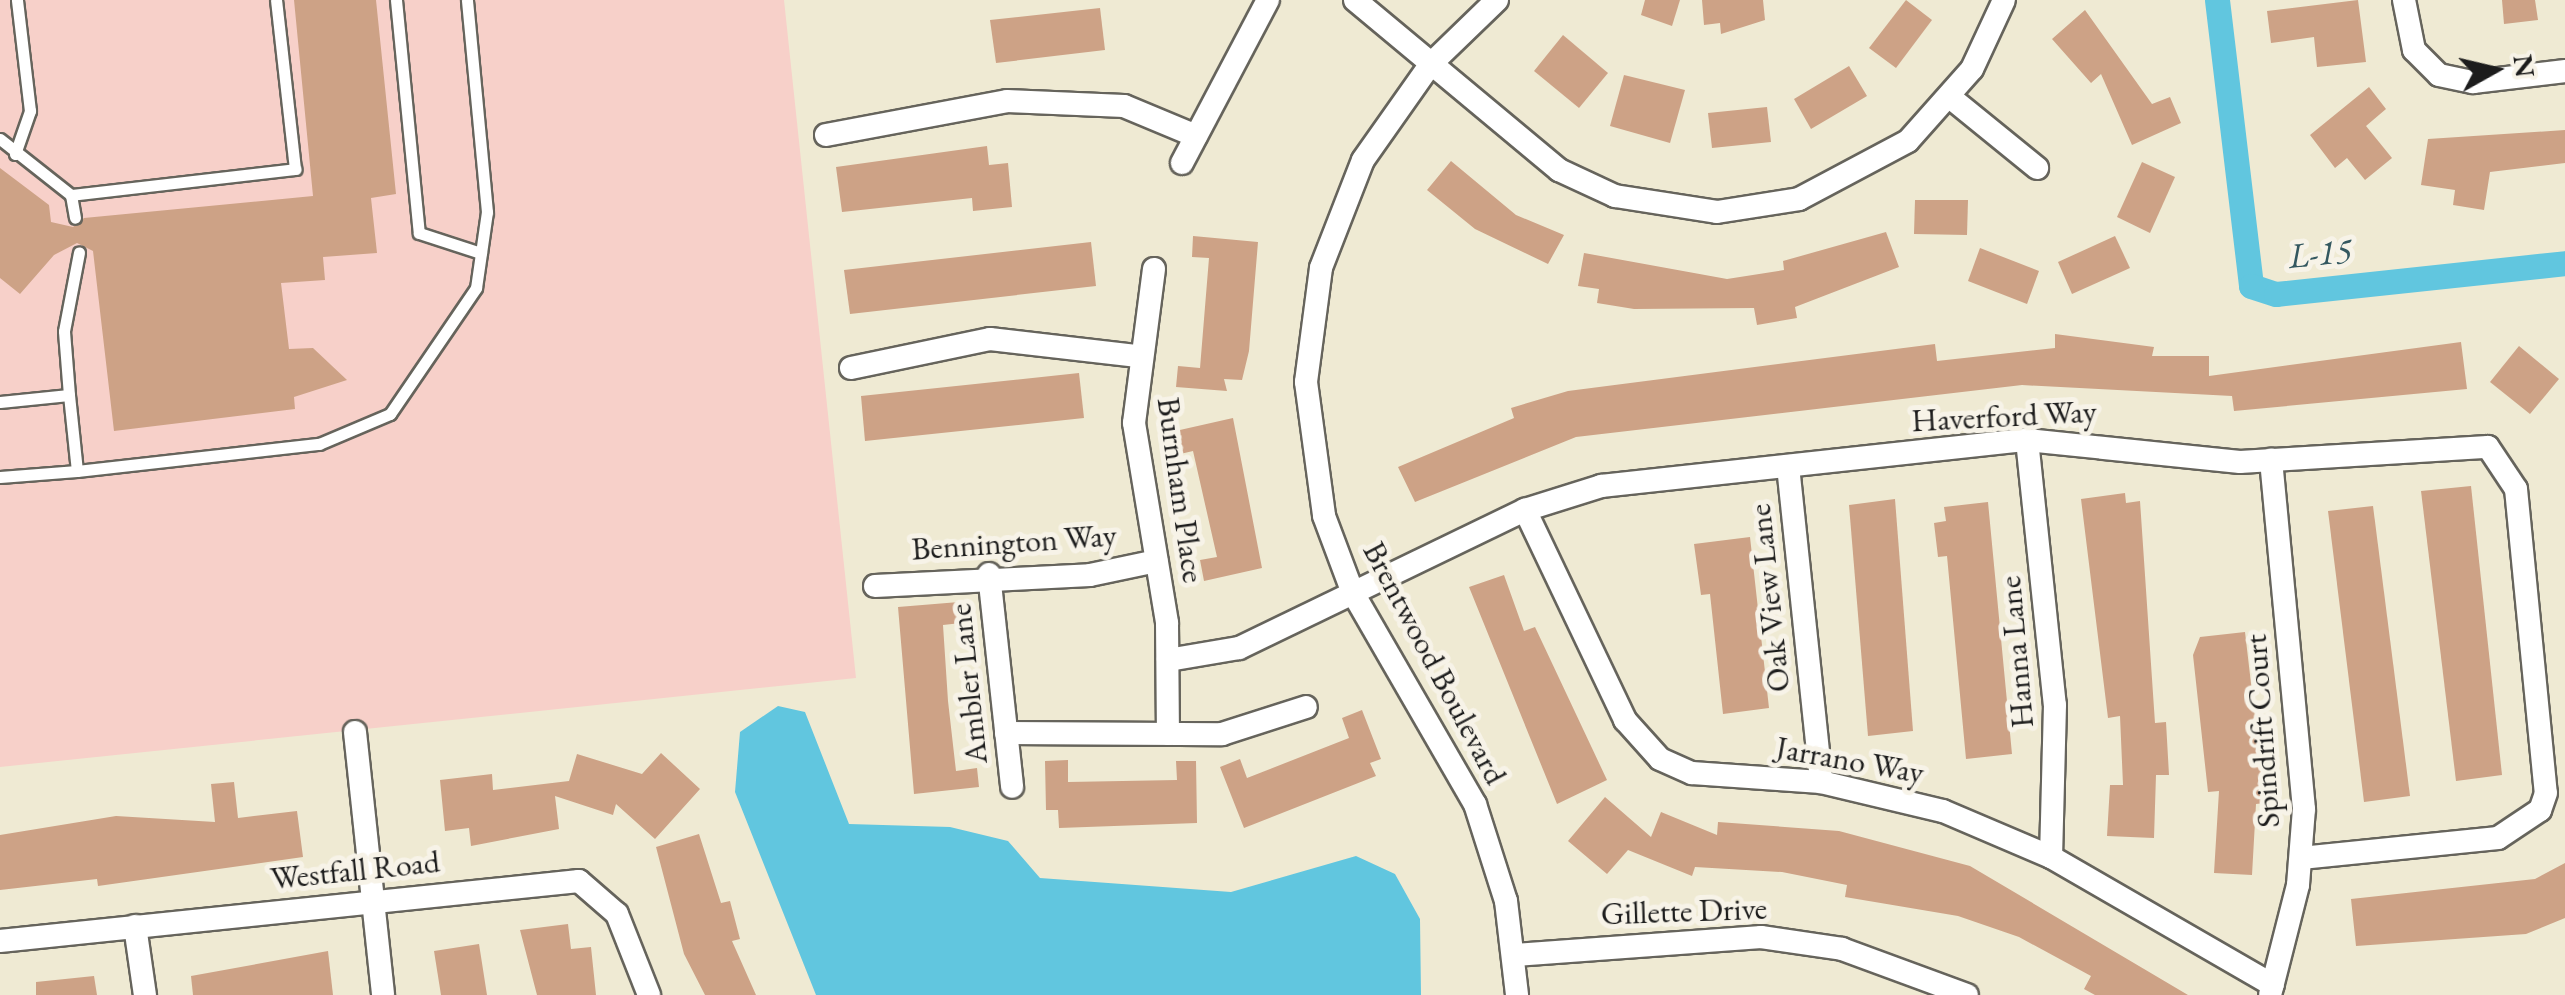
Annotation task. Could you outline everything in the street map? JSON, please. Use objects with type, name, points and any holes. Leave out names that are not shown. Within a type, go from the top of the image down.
[{"type":"street","points":[[1182,163],[1268,0]]},
{"type":"street","points":[[1355,0],[1559,170],[1615,196],[1696,211],[1758,208],[1838,185],[1908,142],[1951,98],[2004,0]]},
{"type":"street","name":"Brentwood Boulevard","points":[[1496,0],[1430,65],[1363,160],[1320,268],[1310,324],[1315,478],[1354,593],[1475,804],[1515,955],[1517,995]]},
{"type":"street","points":[[2404,0],[2414,50],[2439,75],[2473,82],[2565,71]]},
{"type":"street","points":[[1951,98],[2037,168]]},
{"type":"street","points":[[826,135],[1006,101],[1124,106],[1196,136]]},
{"type":"street","name":"Burnham Place","points":[[1154,268],[1138,356],[1134,423],[1157,561],[1168,660]]},
{"type":"street","points":[[851,368],[990,338],[1138,356]]},
{"type":"street","name":"Haverford Way","points":[[1168,660],[1239,648],[1525,510],[1600,486],[2027,440],[2271,460],[2472,441],[2502,458],[2516,490],[2546,794],[2529,824],[2498,838],[2301,858]]},
{"type":"street","name":"Hanna Lane","points":[[2027,440],[2055,706],[2050,857]]},
{"type":"street","name":"Spindrift Court","points":[[2271,460],[2301,747],[2301,858],[2272,990]]},
{"type":"street","name":"Oak View Lane","points":[[1788,466],[1821,782]]},
{"type":"street","name":"Jarrano Way","points":[[1525,510],[1646,748],[1692,773],[1821,782],[1943,811],[2050,857],[2272,990]]},
{"type":"street","name":"Bennington Way","points":[[875,586],[989,574],[1090,575],[1157,561]]},
{"type":"street","name":"Ambler Lane","points":[[989,574],[1012,787]]},
{"type":"street","points":[[1168,660],[1168,734]]},
{"type":"street","points":[[1006,734],[1168,734],[1255,728],[1306,708]]},
{"type":"street","points":[[355,732],[383,995]]},
{"type":"street","name":"Westfall Road","points":[[0,941],[578,881],[617,914],[649,995]]},
{"type":"street","points":[[135,926],[145,995]]},
{"type":"street","name":"Gillette Drive","points":[[1515,955],[1761,937],[1842,950],[1967,995]]},
{"type":"lane","points":[[15,154],[30,111],[18,0]]},
{"type":"lane","points":[[0,138],[15,154],[71,195],[296,169],[276,0]]},
{"type":"lane","points":[[396,0],[419,233],[481,253]]},
{"type":"lane","points":[[0,477],[319,444],[390,414],[476,288],[487,212],[467,0]]},
{"type":"lane","points":[[71,195],[75,218]]},
{"type":"lane","points":[[77,471],[64,331],[79,252]]},
{"type":"lane","points":[[0,402],[70,395]]},
{"type":"shaded area","points":[[0,0],[784,0],[856,678],[0,767]]},
{"type":"water","points":[[778,706],[805,712],[849,824],[950,827],[1008,841],[1040,878],[1231,892],[1356,856],[1395,874],[1420,919],[1421,995],[816,995],[735,792],[740,732]]},
{"type":"building","points":[[294,0],[376,0],[396,194],[371,198],[377,253],[323,257],[325,280],[281,283],[289,349],[313,348],[347,380],[294,397],[295,409],[114,431],[93,251],[77,243],[54,255],[20,294],[0,278],[0,168],[49,205],[51,222],[73,227],[84,218],[313,196]]},
{"type":"building","points":[[1645,0],[1680,0],[1672,26],[1641,15]]},
{"type":"building","points":[[1702,0],[1763,0],[1765,20],[1721,34],[1720,23],[1704,25]]},
{"type":"building","points":[[1906,0],[1932,20],[1896,68],[1869,48]]},
{"type":"building","points":[[2358,0],[2366,62],[2317,67],[2314,37],[2271,43],[2267,11]]},
{"type":"building","points":[[2502,0],[2535,0],[2538,20],[2504,24]]},
{"type":"building","points":[[1100,8],[1105,50],[996,63],[990,20]]},
{"type":"building","points":[[2085,10],[2152,104],[2170,97],[2181,123],[2132,145],[2101,74],[2091,83],[2052,39]]},
{"type":"building","points":[[1563,35],[1608,73],[1579,108],[1534,71]]},
{"type":"building","points":[[1849,66],[1867,96],[1811,129],[1794,99]]},
{"type":"building","points":[[1624,75],[1685,90],[1670,143],[1610,126]]},
{"type":"building","points":[[2369,87],[2386,109],[2366,126],[2392,158],[2365,180],[2347,158],[2335,168],[2310,135]]},
{"type":"building","points":[[1767,107],[1771,142],[1712,148],[1708,113]]},
{"type":"building","points":[[2565,130],[2565,163],[2490,172],[2484,210],[2453,205],[2455,190],[2421,185],[2428,139]]},
{"type":"building","points":[[987,146],[989,165],[1008,163],[1012,207],[973,211],[972,198],[842,212],[836,167]]},
{"type":"building","points":[[1451,161],[1516,215],[1564,235],[1548,264],[1475,229],[1427,190]]},
{"type":"building","points":[[2142,162],[2175,177],[2150,233],[2117,217]]},
{"type":"building","points":[[1915,200],[1968,200],[1967,235],[1914,234]]},
{"type":"building","points":[[1886,232],[1899,267],[1795,307],[1797,318],[1757,325],[1754,308],[1634,309],[1597,303],[1599,289],[1578,286],[1584,253],[1727,279],[1784,270],[1783,261]]},
{"type":"building","points":[[1193,236],[1258,242],[1249,351],[1242,380],[1224,379],[1227,391],[1176,387],[1178,366],[1200,368],[1209,258],[1192,257]]},
{"type":"building","points":[[2115,236],[2130,268],[2072,294],[2058,262]]},
{"type":"building","points":[[1091,242],[1096,286],[850,314],[844,270]]},
{"type":"building","points":[[1980,248],[2039,271],[2027,304],[1968,281]]},
{"type":"building","points":[[2055,334],[2154,347],[2152,356],[2209,356],[2209,376],[2461,342],[2467,389],[2234,411],[2232,396],[2022,385],[1576,437],[1415,502],[1398,467],[1514,418],[1511,408],[1568,391],[1935,344],[1937,361],[2055,348]]},
{"type":"building","points":[[2519,346],[2559,379],[2530,414],[2490,382]]},
{"type":"building","points":[[1079,373],[1084,418],[865,441],[861,396]]},
{"type":"building","points":[[1233,418],[1262,568],[1204,581],[1200,560],[1217,557],[1193,451],[1176,455],[1171,432]]},
{"type":"building","points":[[2471,486],[2502,775],[2456,781],[2421,491]]},
{"type":"building","points":[[2125,493],[2126,503],[2140,501],[2155,723],[2166,722],[2169,775],[2156,775],[2154,838],[2107,836],[2110,785],[2123,785],[2120,716],[2108,718],[2081,499]]},
{"type":"building","points":[[1895,499],[1913,731],[1868,736],[1849,505]]},
{"type":"building","points":[[1988,502],[2012,754],[1966,759],[1947,556],[1938,557],[1934,523],[1946,521],[1944,507]]},
{"type":"building","points":[[2373,506],[2410,796],[2364,802],[2328,511]]},
{"type":"building","points":[[1750,537],[1769,708],[1723,714],[1710,594],[1701,595],[1694,544]]},
{"type":"building","points":[[1504,575],[1524,631],[1535,627],[1607,780],[1557,804],[1469,587]]},
{"type":"building","points":[[959,602],[961,623],[943,625],[948,701],[956,771],[977,768],[979,787],[914,794],[898,607]]},
{"type":"building","points":[[2245,632],[2265,803],[2256,804],[2252,875],[2214,873],[2219,791],[2208,792],[2193,655],[2200,637]]},
{"type":"building","points":[[1362,710],[1381,759],[1370,763],[1376,776],[1244,828],[1220,767],[1240,759],[1247,778],[1349,738],[1342,718]]},
{"type":"building","points":[[661,753],[700,789],[655,839],[616,804],[613,815],[555,796],[559,829],[471,846],[469,828],[445,831],[440,780],[492,774],[493,790],[569,781],[577,754],[642,774]]},
{"type":"building","points":[[1068,760],[1068,782],[1177,780],[1176,761],[1196,761],[1197,823],[1059,828],[1058,810],[1046,810],[1045,761]]},
{"type":"building","points":[[234,782],[238,818],[297,811],[303,857],[98,886],[97,879],[0,890],[0,835],[116,816],[215,822],[211,784]]},
{"type":"building","points":[[1605,797],[1651,837],[1661,812],[1717,835],[1718,822],[1839,831],[1970,866],[2188,995],[2095,995],[2084,989],[2091,976],[2019,937],[1958,916],[1845,897],[1847,885],[1782,872],[1695,867],[1692,876],[1628,850],[1607,874],[1568,841]]},
{"type":"building","points":[[699,834],[721,903],[730,901],[740,939],[732,941],[756,995],[705,995],[684,954],[656,847]]},
{"type":"building","points":[[2565,863],[2565,918],[2526,934],[2356,946],[2351,899],[2535,879]]},
{"type":"building","points":[[568,924],[571,949],[591,947],[596,995],[537,995],[520,930]]},
{"type":"building","points":[[479,944],[487,995],[441,995],[434,951]]},
{"type":"building","points":[[328,951],[333,995],[193,995],[191,976]]},
{"type":"building","points":[[94,976],[97,995],[36,995],[36,982]]},
{"type":"waterway","name":"L-15","points":[[2217,0],[2251,286],[2276,294],[2565,263]]}]
